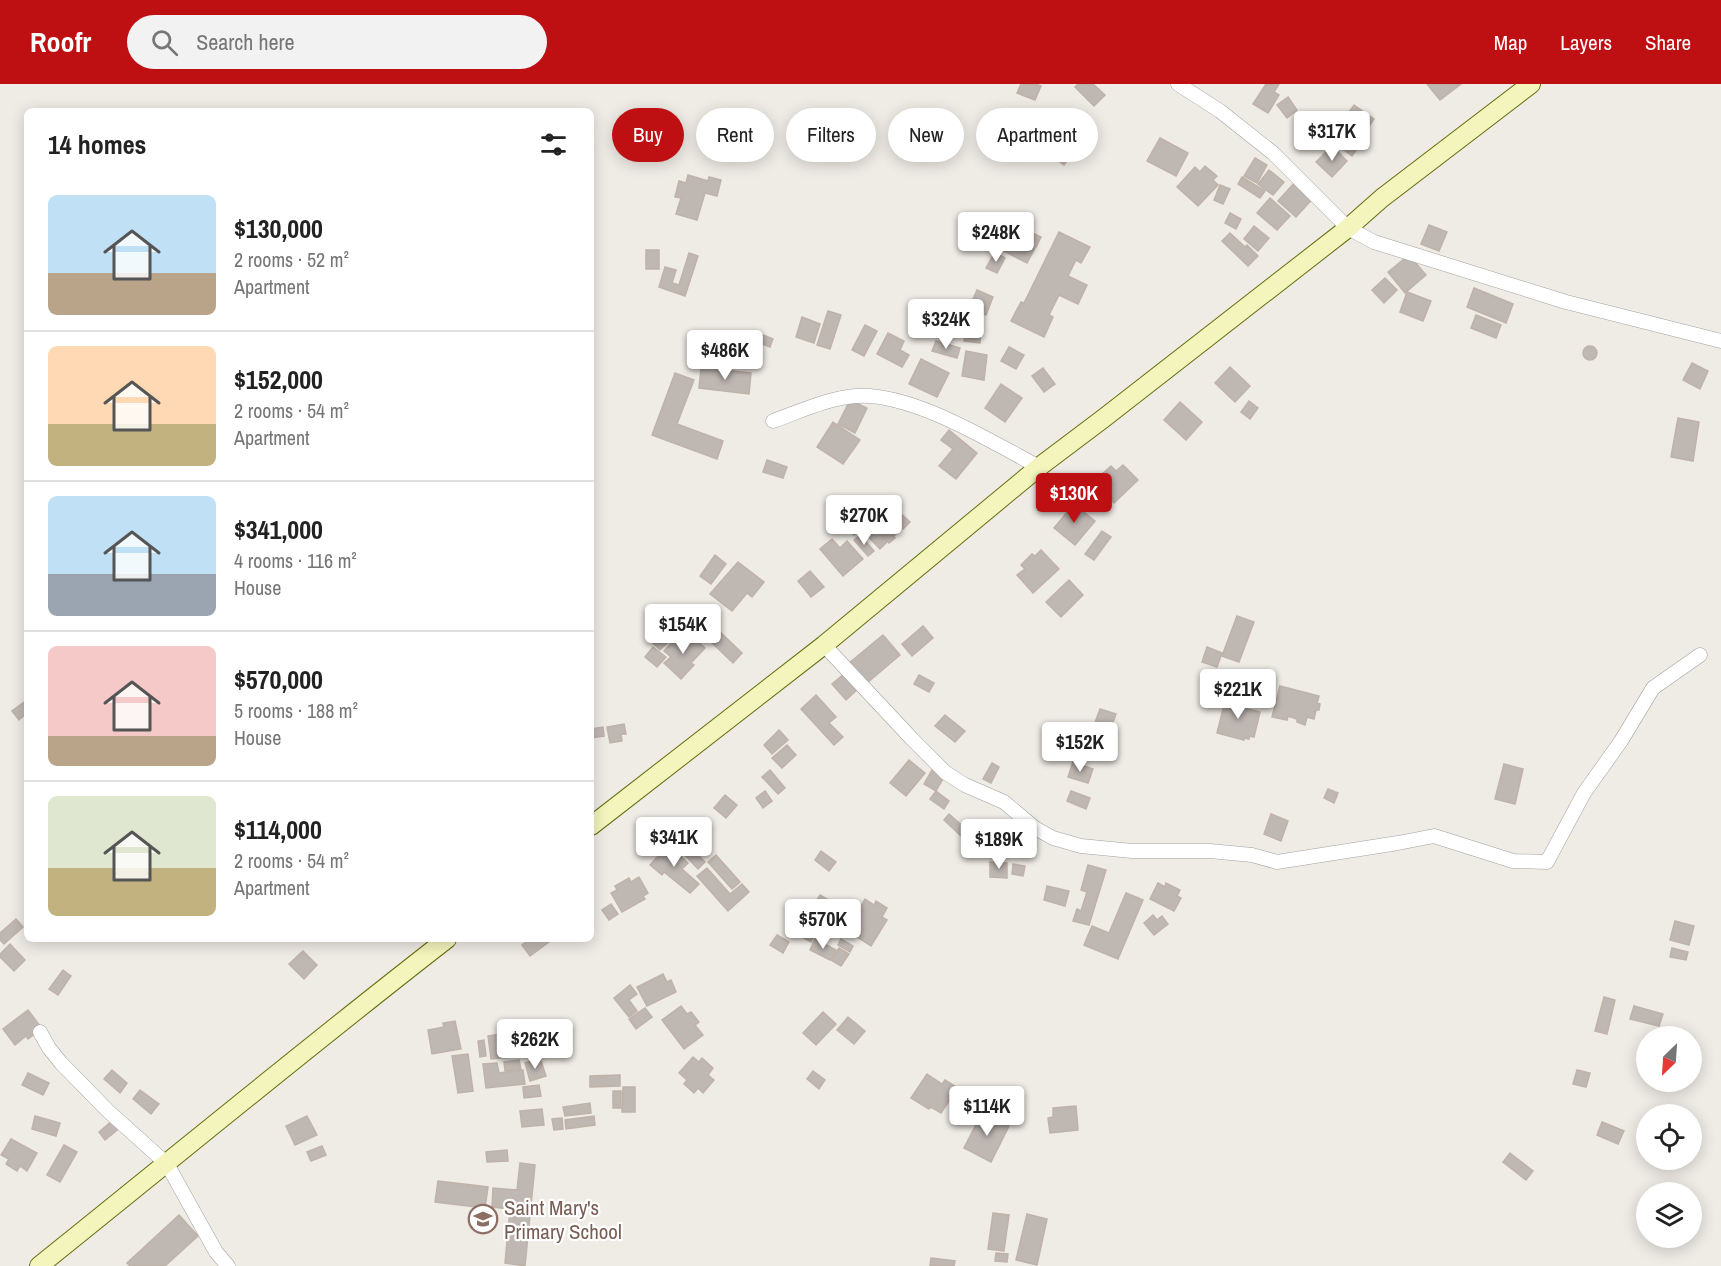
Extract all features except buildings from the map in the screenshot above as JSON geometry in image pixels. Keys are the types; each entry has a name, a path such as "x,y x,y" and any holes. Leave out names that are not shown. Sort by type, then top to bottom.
{"main road":[{"path":"594,824 824,645 1039,467 1531,84"},
{"path":"39,1266 443,942"}],"street":[{"path":"1178,84 1220,111 1273,153 1348,228 1374,242 1566,302 1721,341"},
{"path":"773,421 835,399 857,396 880,397 907,403 933,413 1039,467"},
{"path":"824,645 946,773 965,785 1005,802 1035,828 1053,838 1081,846 1132,851 1200,851 1252,855 1277,862 1434,836 1513,861 1547,862 1584,793 1621,741 1653,688 1700,655"},
{"path":"40,1032 61,1064 108,1111 167,1164 216,1252 228,1266"}],"place":[{"name":"Saint Mary's Primary School","path":"483,1219"}]}
